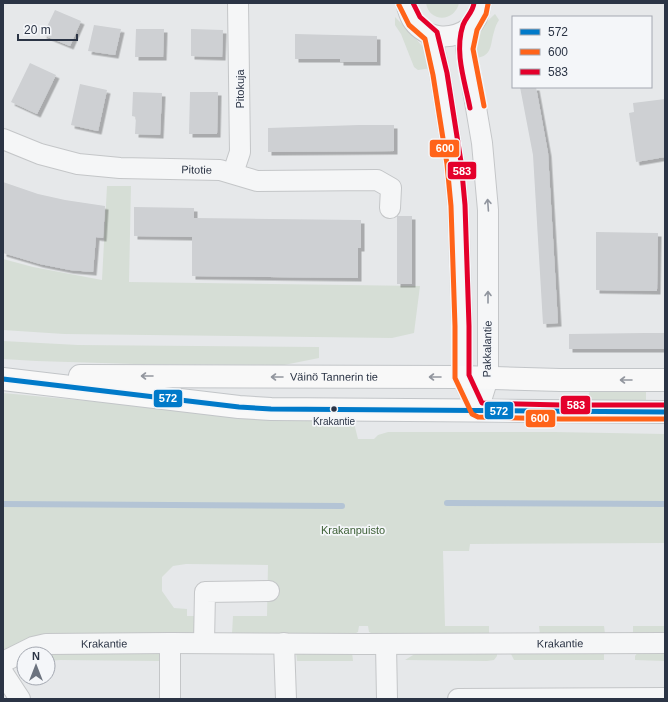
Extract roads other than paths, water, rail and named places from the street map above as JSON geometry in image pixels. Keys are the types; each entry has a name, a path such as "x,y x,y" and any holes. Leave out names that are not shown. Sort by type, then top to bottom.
{"main road":[{"name":"Väinö Tannerin tie","path":"3,378 462,377 560,380 665,380"},
{"name":"Väinö Tannerin tie","path":"3,378 263,409 665,412"}],"street":[{"name":"Pitokuja","path":"233,173 240,152 238,3"},
{"path":"406,3 412,20 419,28 431,35 443,37 458,34 481,11"},
{"name":"Pakkalantie","path":"478,410 488,378 488,210 482,143 466,49 481,11"},
{"name":"Pakkalantie","path":"431,35 440,74 456,178 461,294 462,377 478,410"},
{"name":"Pitotie","path":"3,139 40,154 78,164 120,168 220,170 258,181 376,180 391,188 390,208"},
{"path":"204,643 205,592 269,591"},
{"path":"170,643 170,699"},
{"name":"Krakantie","path":"3,662 33,647 46,644 665,643"},
{"path":"284,644 286,699"},
{"path":"386,644 387,699"},
{"path":"3,673 20,699"},
{"path":"458,699 665,698"}],"waterway":[{"path":"447,503 665,504"},
{"path":"3,504 342,506"}],"place":[{"name":"Krakantie","path":"334,409"}],"park label":[{"name":"Krakanpuisto","path":"353,530"}]}
